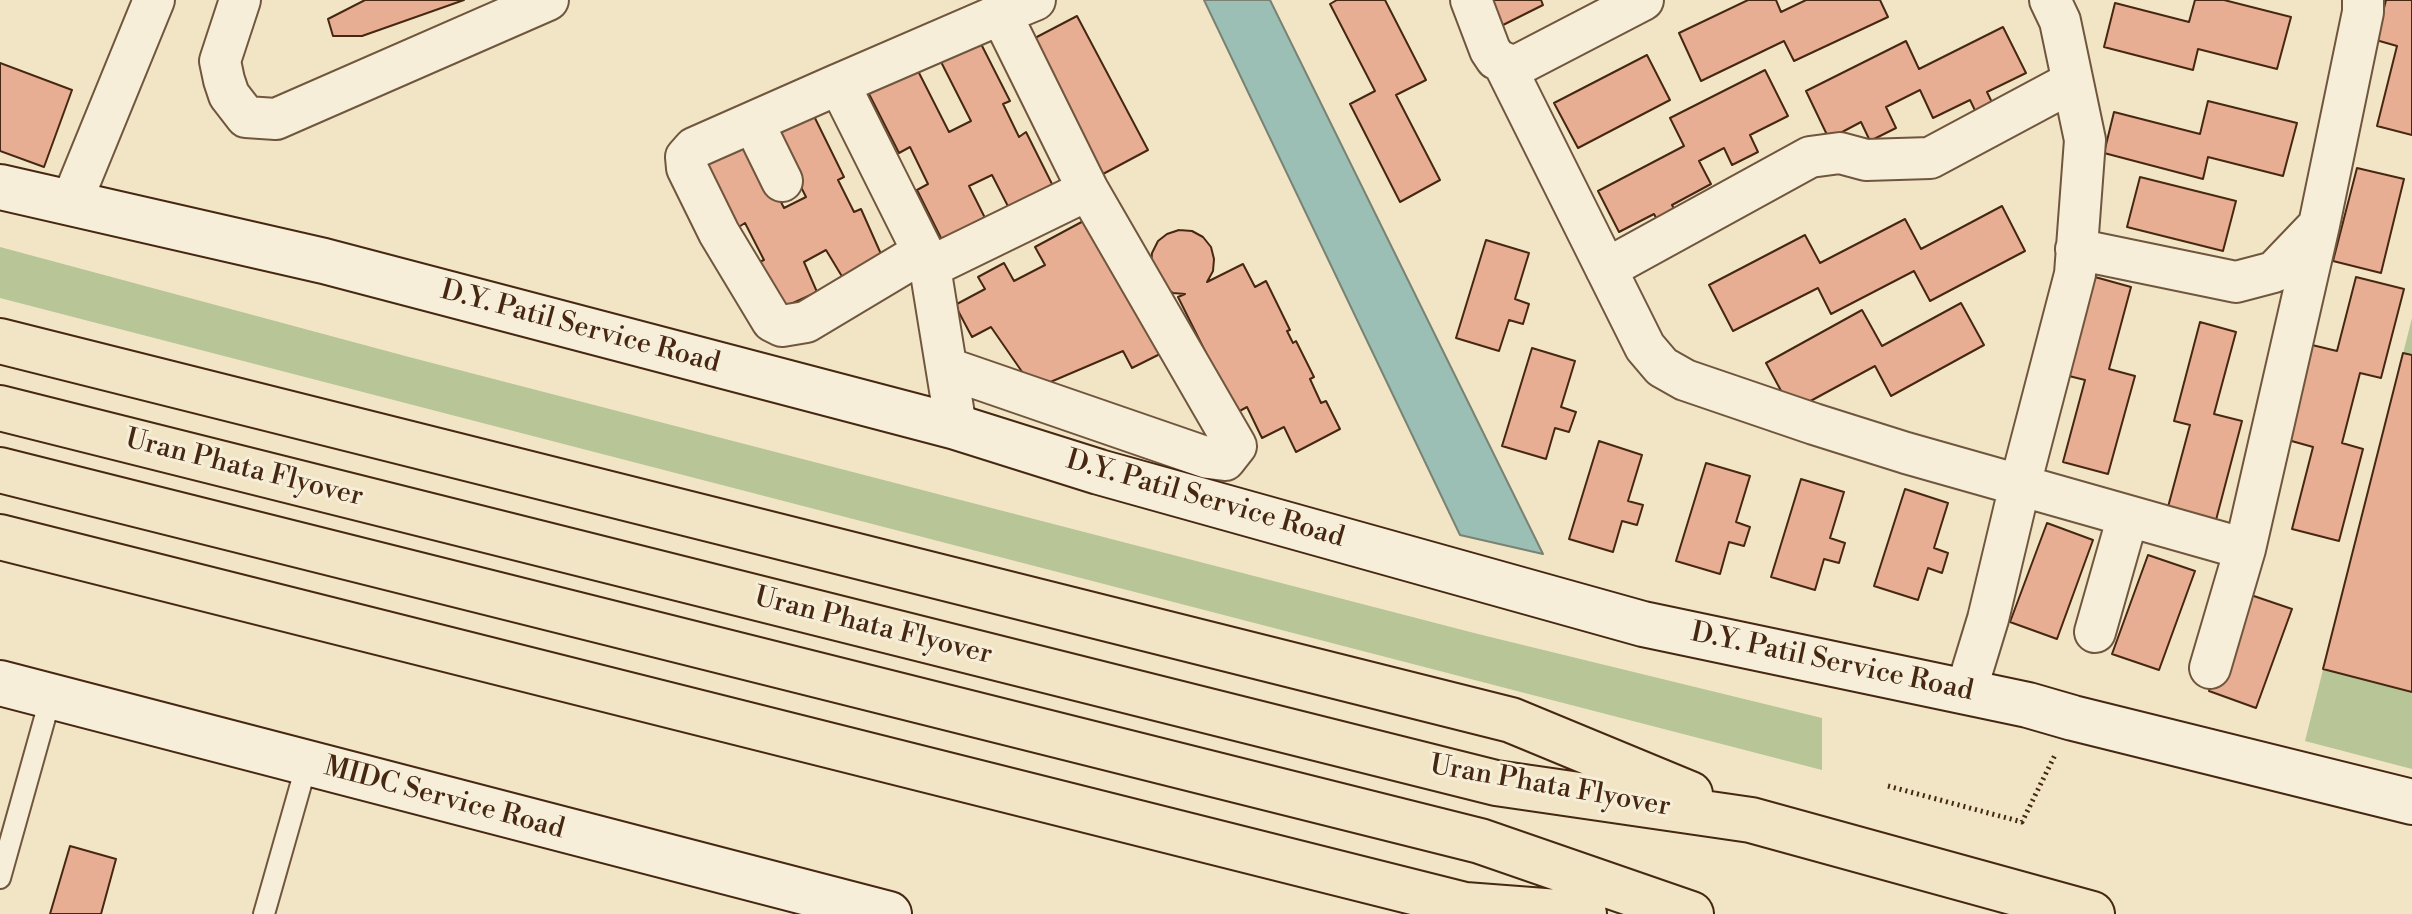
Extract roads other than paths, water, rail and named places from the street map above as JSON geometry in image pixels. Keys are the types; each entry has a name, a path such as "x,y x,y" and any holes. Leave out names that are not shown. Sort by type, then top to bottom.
{"highway":[{"path":"0,341 1511,720 1751,820 2092,914"},
{"name":"Uran Phata Flyover","path":"0,408 1496,783 1751,820"},
{"path":"0,470 1480,841 1691,914"},
{"path":"0,537 1465,905 1584,914"}],"street":[{"path":"71,203 154,0"},
{"path":"240,0 220,61 224,80 229,95 246,117 276,119 548,0"},
{"path":"1471,0 1490,50 1496,59 1514,67 1643,0"},
{"path":"1966,691 1988,619 2075,274 2085,140 2060,21 2050,0"},
{"path":"2210,668 2245,549 2319,225 2363,0"},
{"path":"947,368 1208,458 1225,460 1236,446 1088,190 1018,7 694,148 686,157 687,168 713,220 772,321 782,326 806,322 837,288 926,259 1088,190"},
{"path":"1504,64 1645,347 1662,367 1685,380 1827,428 2245,549"},
{"path":"1606,269 1810,157 1840,153 1866,160 1930,158 2072,82"},
{"path":"839,84 926,259 956,427"},
{"path":"753,122 782,181"},
{"name":"D.Y. Patil Service Road","path":"0,187 324,261 956,427 1099,472 1643,624 2028,705 2412,802"},
{"path":"2076,249 2236,282 2274,272 2319,225"},
{"path":"2095,632 2128,516"},
{"name":"MIDC Service Road","path":"0,683 889,914"}],"lane":[{"path":"0,878 51,696"},
{"path":"264,914 307,763"}],"water":[{"path":"1204,0 1270,0 1543,554 1460,535"}]}
